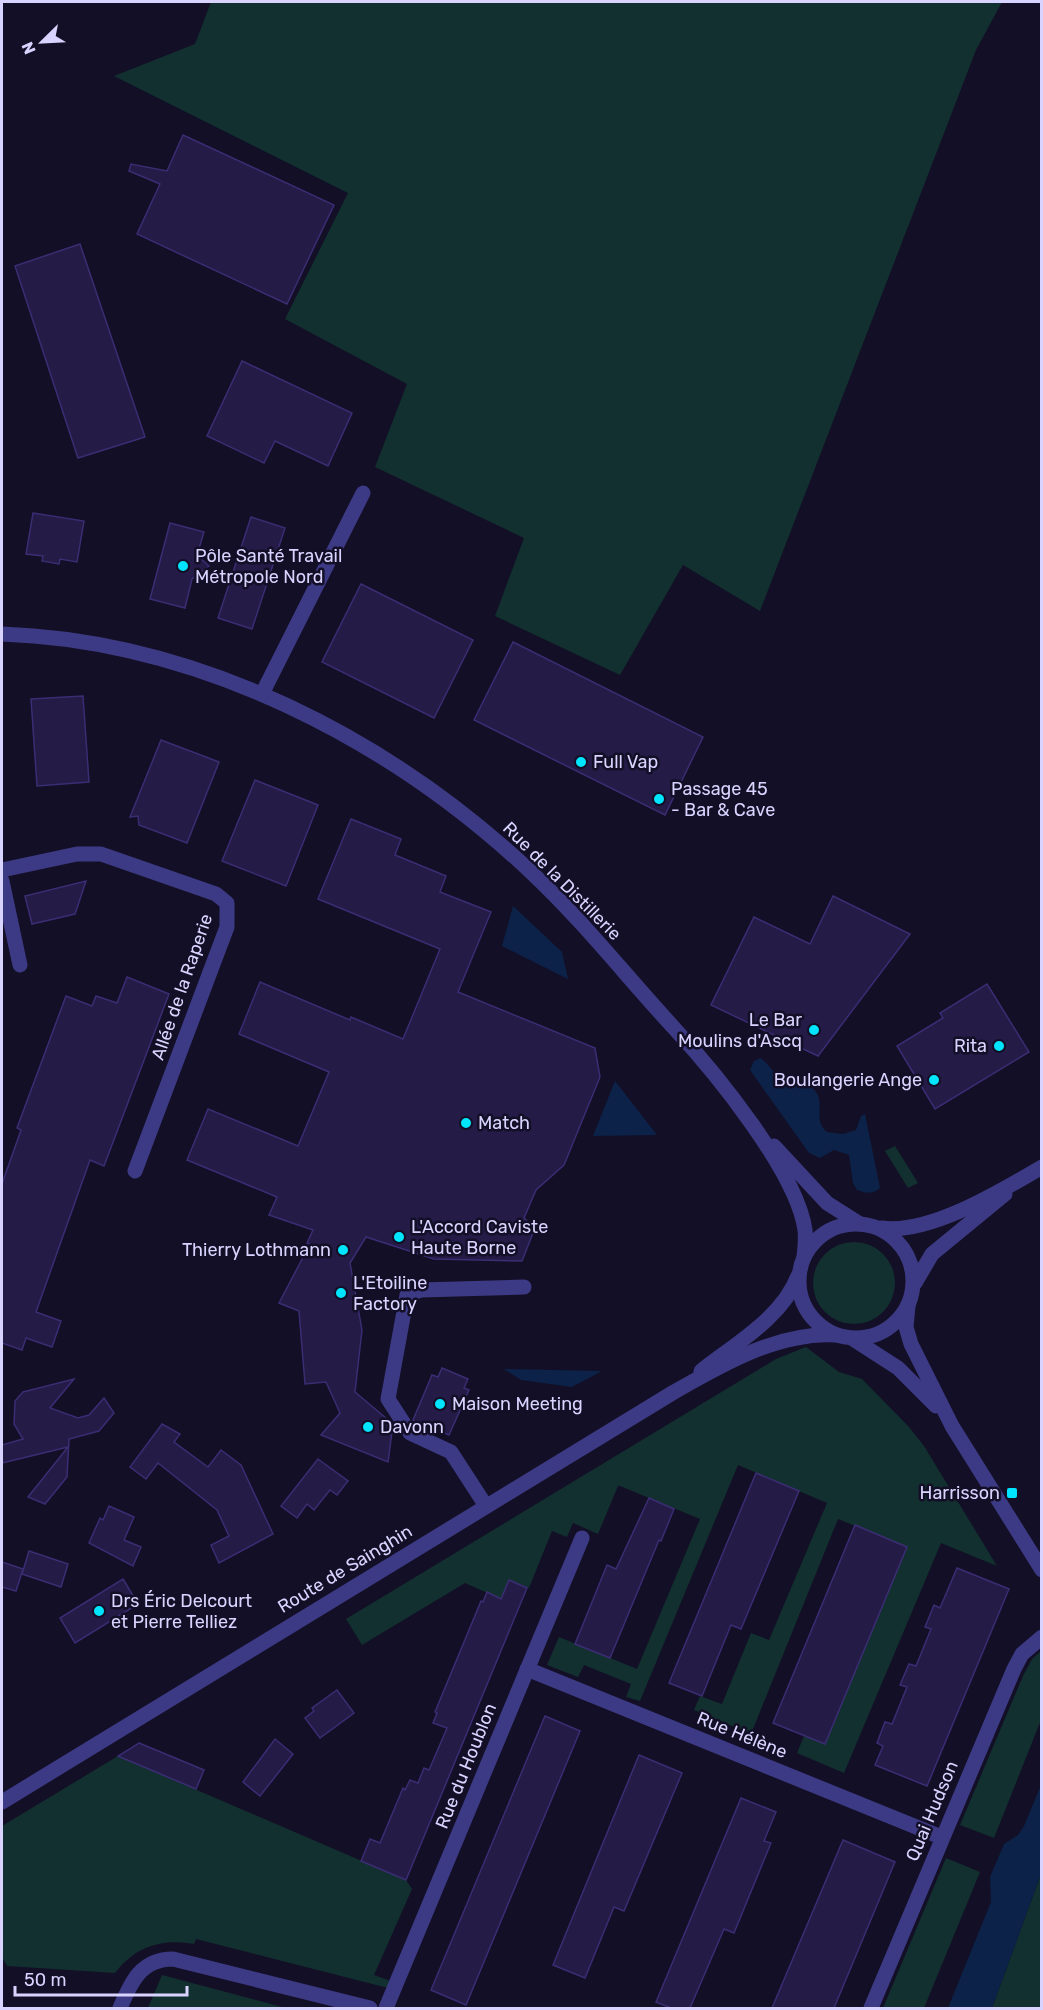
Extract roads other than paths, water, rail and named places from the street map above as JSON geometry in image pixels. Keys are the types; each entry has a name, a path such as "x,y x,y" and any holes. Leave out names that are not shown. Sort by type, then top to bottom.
{"street":[{"path":"262,694 363,494"},
{"name":"Rue de la Distillerie","path":"2,634 66,640 127,652 262,694 312,717 381,755 481,827 534,875 570,912 701,1058 746,1117 778,1166 800,1210 805,1229 804,1257"},
{"name":"Allée de la Raperie","path":"2,870 77,854 101,854 216,894 227,903 228,927 135,1171"},
{"path":"2,881 20,965"},
{"name":"Rue de la Distillerie","path":"746,1117 827,1203 860,1224"},
{"path":"952,1426 922,1391 898,1368 853,1339 836,1335 821,1327 809,1314 799,1291 799,1274 804,1257 813,1243 827,1232 842,1225 860,1224 876,1228 904,1230 980,1200 1040,1168"},
{"path":"1040,1168 932,1254 917,1276 908,1306 906,1327 911,1344 952,1426 1041,1570"},
{"path":"876,1228 898,1242 908,1256 913,1272 913,1289"},
{"name":"Route de Sainghin","path":"679,1389 776,1313 793,1290 799,1274"},
{"path":"486,1506 450,1452 410,1433 388,1399 407,1295 421,1290 524,1287"},
{"path":"853,1339 869,1337 885,1331 898,1320 908,1306"},
{"name":"Route de Sainghin","path":"2,1802 679,1389 787,1339 805,1334 836,1335"},
{"name":"Rue du Houblon","path":"386,2008 582,1538"},
{"name":"Quai Hudson","path":"871,2008 941,1837 1014,1669 1022,1654 1041,1637"},
{"name":"Rue Hélène","path":"527,1669 941,1837"},
{"path":"120,2008 130,1985 143,1967 163,1959 186,1960 370,2008"}],"water":[{"path":"513,906 562,952 568,979 502,946"},
{"path":"760,1058 781,1078 813,1088 820,1102 821,1123 827,1132 843,1134 856,1130 861,1116 865,1114 880,1188 869,1193 857,1190 853,1183 849,1155 834,1150 820,1158 809,1153 750,1070 754,1061"},
{"path":"615,1081 657,1135 593,1136"},
{"path":"504,1369 602,1371 572,1387 521,1380"},
{"path":"1041,1785 1041,1874 992,2008 948,2008 991,1902 990,1877 1004,1844 1018,1835 1024,1826"}],"place":[{"name":"Pôle Santé Travail Métropole Nord","path":"183,566"},
{"name":"Full Vap","path":"581,762"},
{"name":"Passage 45 - Bar & Cave","path":"659,799"},
{"name":"Le Bar Moulins d'Ascq","path":"814,1030"},
{"name":"Rita","path":"999,1046"},
{"name":"Boulangerie Ange","path":"934,1080"},
{"name":"Match","path":"466,1123"},
{"name":"L'Accord Caviste Haute Borne","path":"399,1237"},
{"name":"Thierry Lothmann","path":"343,1250"},
{"name":"L'Etoiline Factory","path":"341,1293"},
{"name":"Maison Meeting","path":"440,1404"},
{"name":"Davonn","path":"368,1427"},
{"name":"Harrisson","path":"1012,1493"},
{"name":"Drs Éric Delcourt et Pierre Telliez","path":"99,1611"}]}
